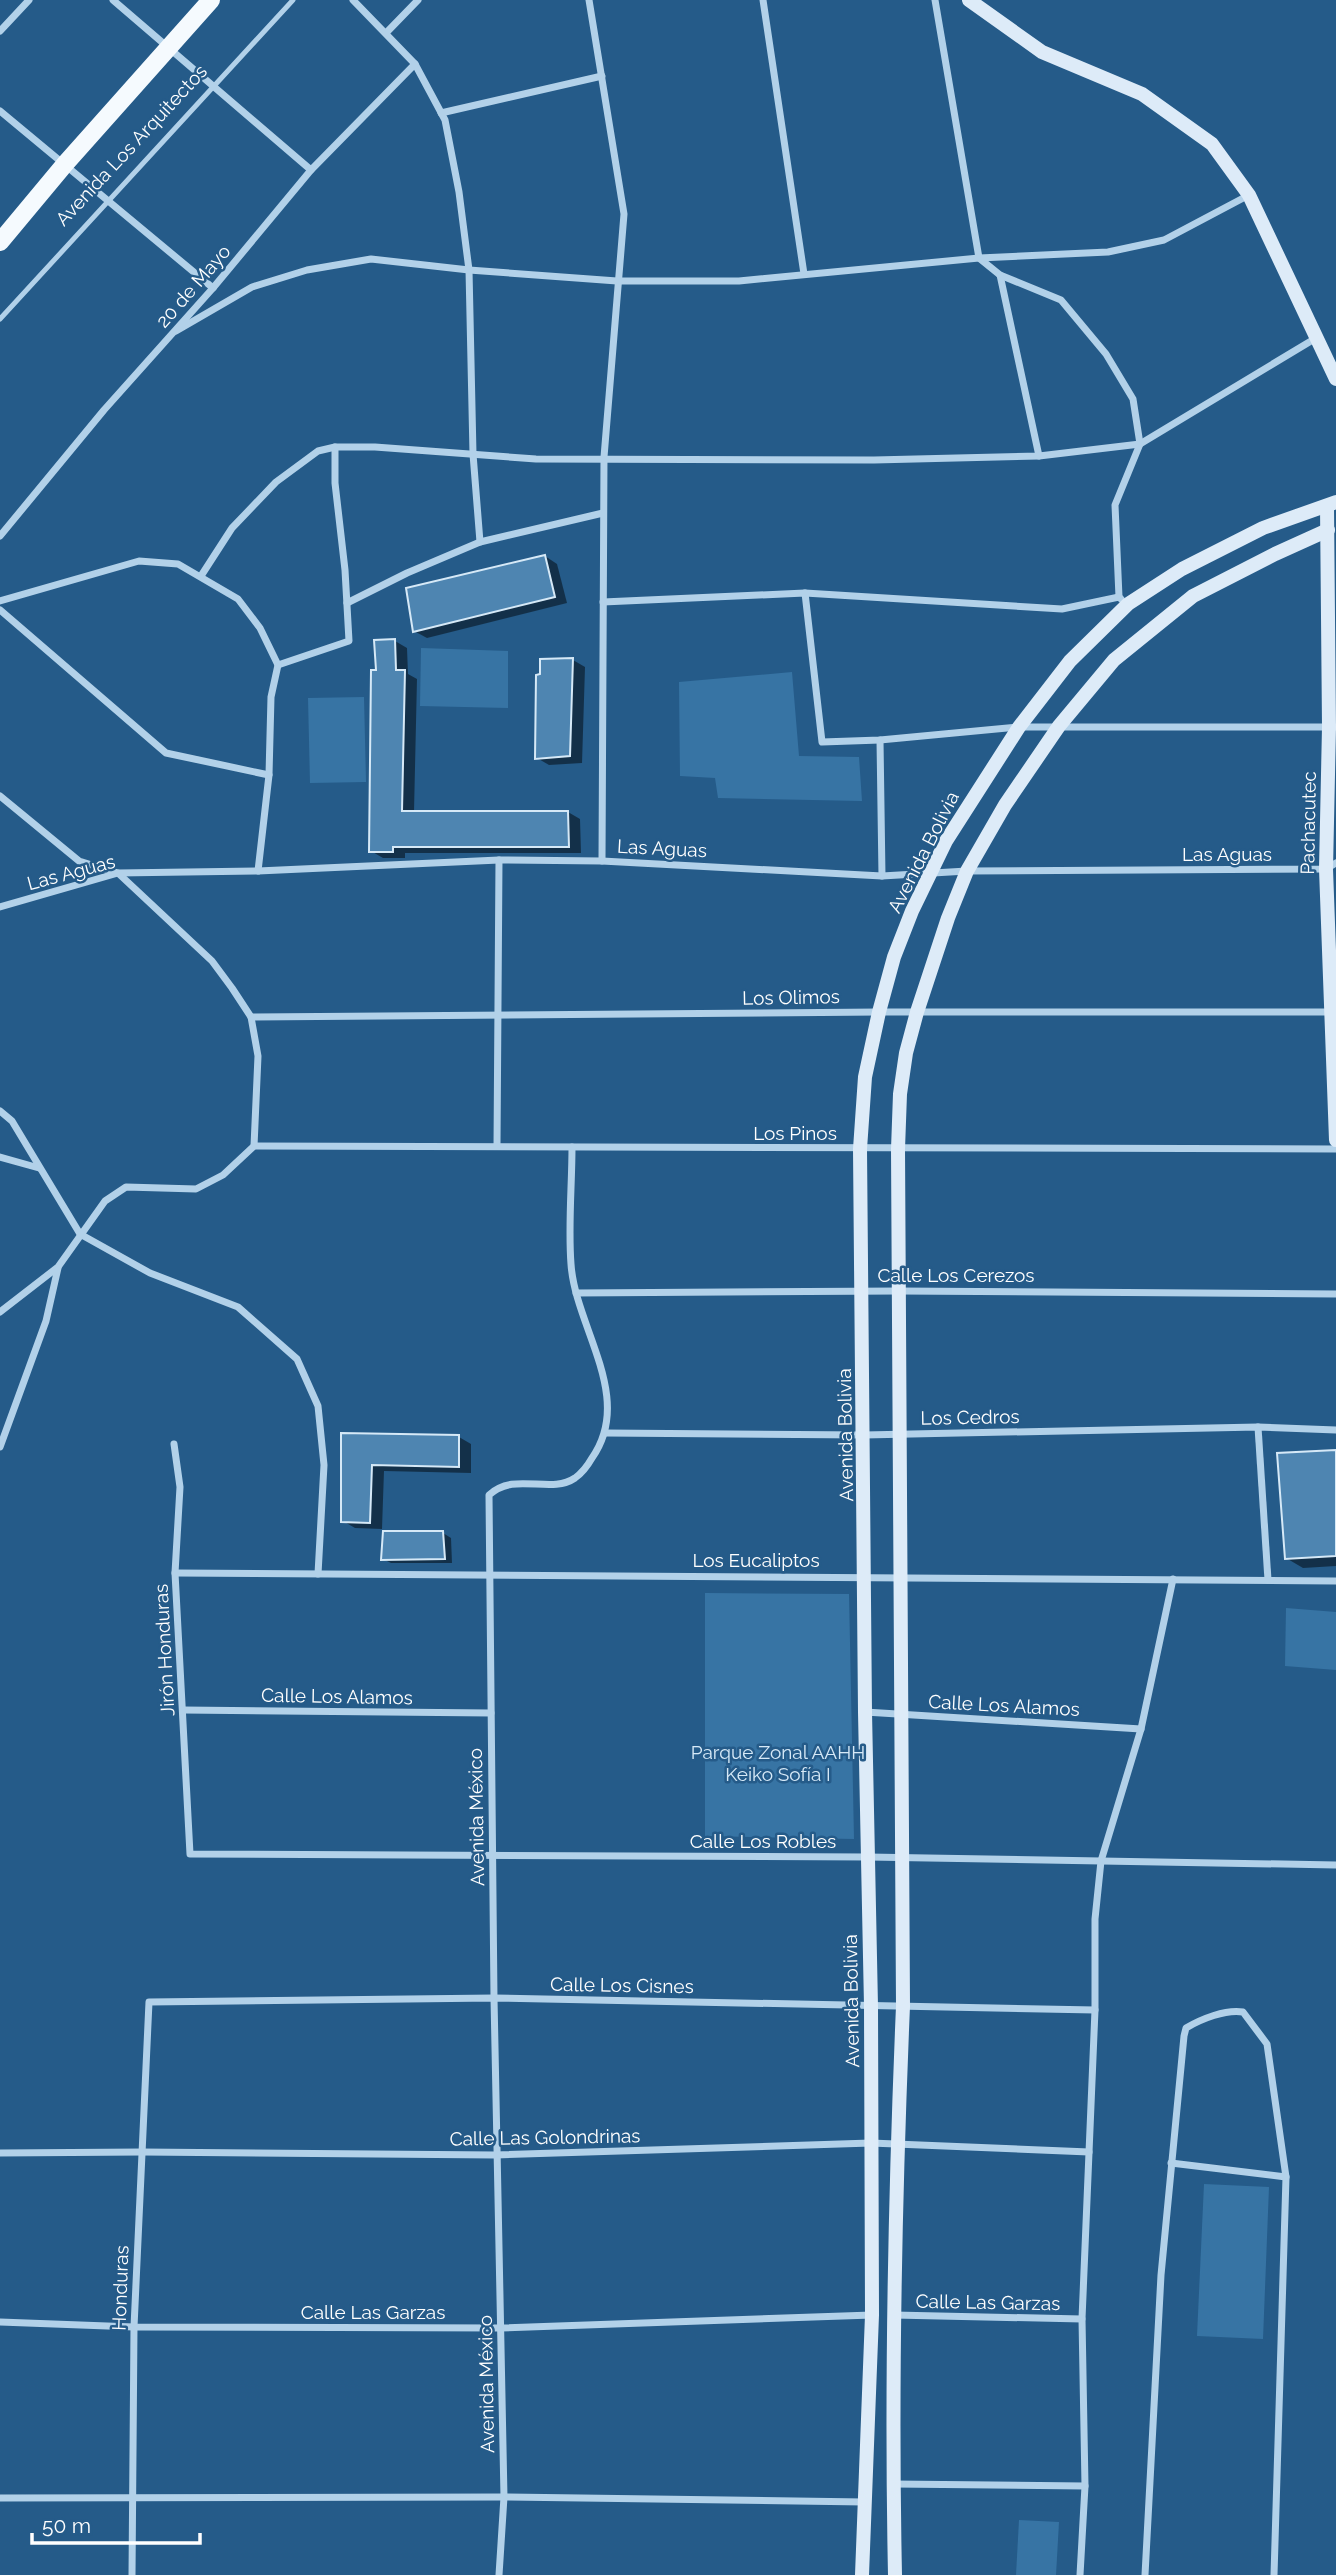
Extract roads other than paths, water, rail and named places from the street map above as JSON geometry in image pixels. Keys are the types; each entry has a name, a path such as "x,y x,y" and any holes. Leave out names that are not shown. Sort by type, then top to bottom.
{"main road":[{"name":"Avenida Los Arquitectos","path":"0,242 65,164 211,0"},
{"path":"969,0 1042,52 1142,94 1212,144 1249,195 1336,379"},
{"name":"Avenida Bolivia","path":"862,2575 872,2315 872,2006 865,1712 860,1149 865,1077 878,1012 894,957 931,872 971,799 1018,727 1070,661 1124,601 1263,528 1332,504"},
{"name":"Pachacutec","path":"1332,504 1328,530 1333,727 1332,1012 1336,1140"},
{"path":"895,2575 893,2315 903,2006 898,1149 900,1094 906,1053 948,918 967,871 1005,805 1059,726 1114,660 1193,596 1328,530"}],"street":[{"path":"0,32 29,0"},
{"path":"113,0 310,170"},
{"path":"353,0 415,64 445,120 459,192 468,270 473,454 480,542"},
{"path":"386,33 418,0"},
{"path":"589,0 624,214 604,457 602,861"},
{"path":"763,0 804,274"},
{"path":"603,602 805,593 1062,608 1124,601 1115,505 1140,444 1133,399 1106,354 1061,300 1000,275 979,258 935,0"},
{"name":"20 de Mayo","path":"0,536 104,410 213,288 310,170 415,64"},
{"path":"441,113 602,76"},
{"path":"0,111 213,288"},
{"path":"176,331 252,287 307,270 371,259 468,270 617,281 739,281 979,258 1108,252 1164,240 1249,195"},
{"path":"1000,275 1039,456"},
{"path":"201,576 232,528 276,482 318,451 335,447 375,447 536,459 604,457 874,460 1039,456 1140,444 1316,338"},
{"path":"278,665 349,641 335,483 335,447"},
{"path":"347,603 407,573 480,542 603,513"},
{"path":"0,601 139,561 178,564 238,599 260,628 278,665 271,697 269,775 258,871"},
{"path":"805,593 822,742 880,740 1018,727 1333,727"},
{"path":"0,610 166,753 269,775"},
{"path":"880,740 882,876"},
{"path":"0,796 79,861 118,873 212,961 251,1017 258,1056 254,1146 223,1175 196,1189 126,1187 105,1201 58,1267 0,1312"},
{"path":"497,1146 499,860"},
{"name":"Las Aguas","path":"0,907 118,873 258,871 499,860 602,861 882,876 967,871 1331,866"},
{"name":"Los Olimos","path":"251,1017 1332,1012"},
{"path":"0,1111 12,1121 80,1234 150,1273 237,1307 297,1359 318,1406 324,1465 318,1574"},
{"name":"Los Pinos","path":"254,1146 1336,1149"},
{"name":"Avenida México","path":"499,2575 504,2497 496,2155 489,1495 498,1487 513,1483 557,1483 573,1479 599,1449 605,1433 608,1398 576,1293 571,1264 572,1147"},
{"path":"0,1157 39,1168"},
{"path":"0,1447 46,1321 58,1267"},
{"name":"Calle Los Cerezos","path":"576,1293 899,1290 1336,1294"},
{"path":"1258,1427 1268,1580"},
{"name":"Los Cedros","path":"605,1433 864,1435 1258,1427 1336,1430"},
{"name":"Jirón Honduras","path":"174,1444 180,1488 175,1573 190,1854"},
{"name":"Los Eucaliptos","path":"175,1573 1336,1581"},
{"path":"1080,2575 1085,2486 1082,2319 1095,2010 1095,1919 1101,1861 1141,1729 1173,1579"},
{"name":"Calle Los Alamos","path":"183,1710 491,1713"},
{"name":"Calle Los Alamos","path":"865,1712 1141,1729"},
{"name":"Calle Los Robles","path":"190,1854 869,1857 1336,1866"},
{"name":"Calle Los Cisnes","path":"149,2003 494,1998 1095,2010"},
{"name":"Honduras","path":"132,2575 134,2327 149,2003"},
{"path":"1144,2575 1157,2329 1186,2028 1234,2011 1243,2012 1267,2044 1286,2177 1273,2575"},
{"name":"Calle Las Golondrinas","path":"0,2153 496,2155 871,2143 1089,2152"},
{"path":"1171,2163 1286,2177"},
{"name":"Calle Las Garzas","path":"0,2322 134,2327 501,2328 872,2315"},
{"name":"Calle Las Garzas","path":"893,2315 1082,2319"},
{"path":"893,2484 1085,2486"},
{"path":"0,2498 504,2497 864,2502"}],"lane":[{"name":"Avenida Los Arquitectos","path":"0,319 293,0"}],"park label":[{"name":"Parque Zonal AAHH Keiko Sofía I","path":"778,1763"}]}
